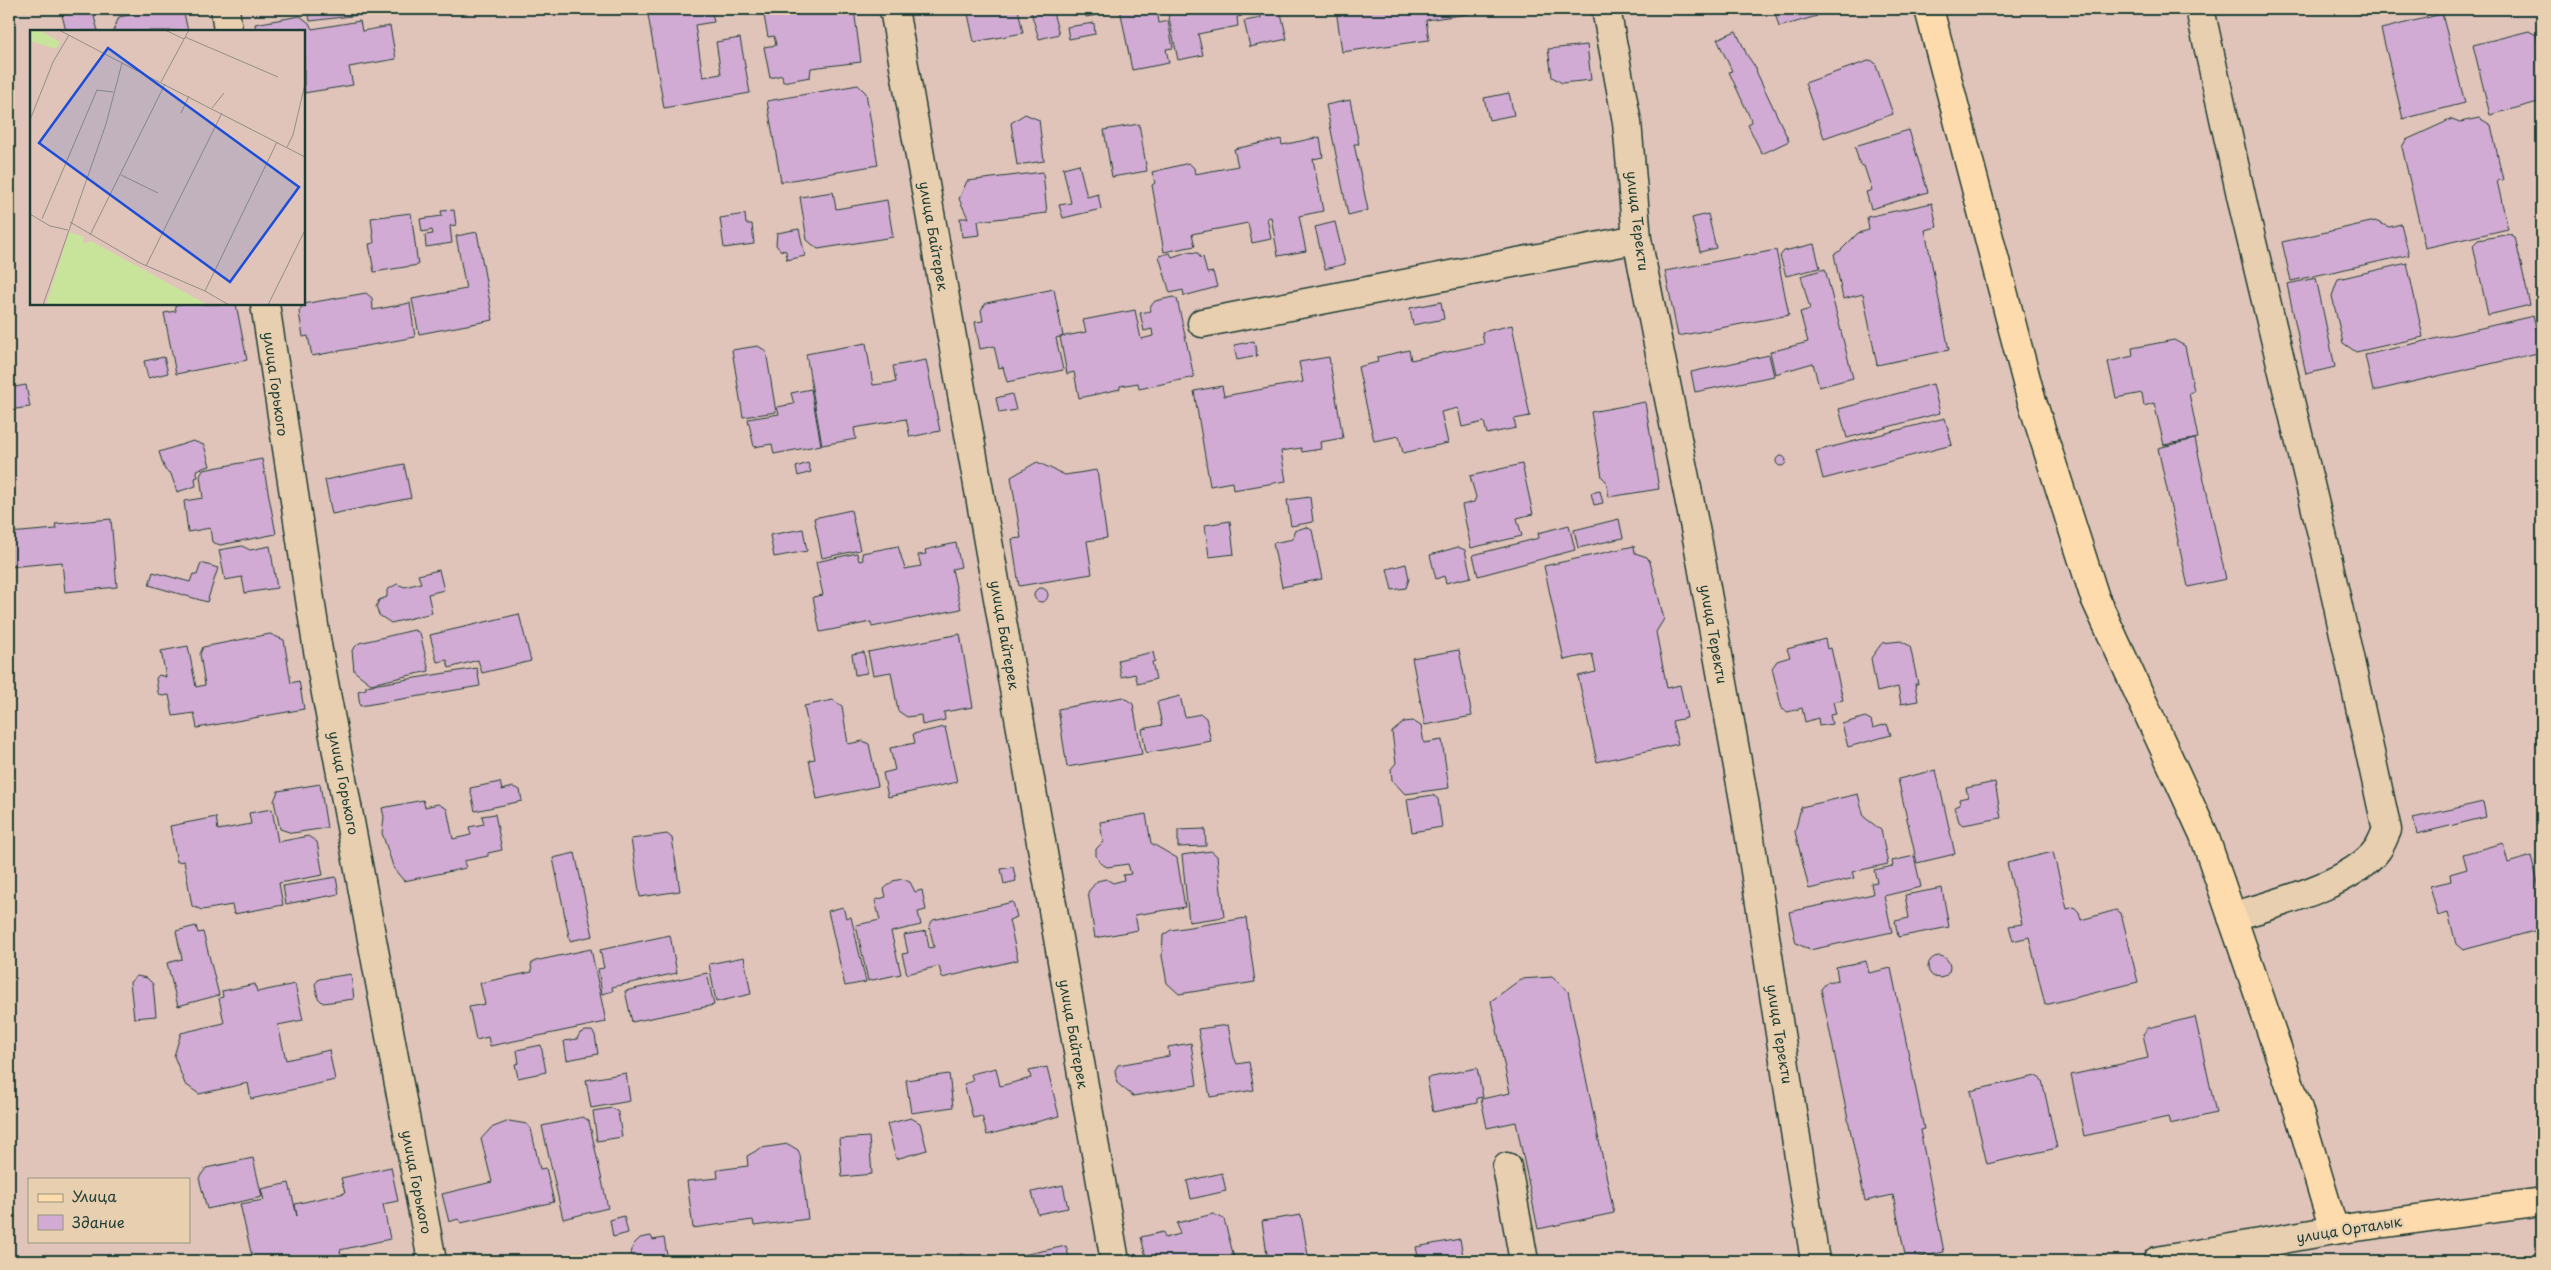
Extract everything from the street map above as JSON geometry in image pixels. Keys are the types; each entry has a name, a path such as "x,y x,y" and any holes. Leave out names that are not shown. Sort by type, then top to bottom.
{"main road":[{"path":"1929,9 2032,398 2095,598 2204,835 2298,1109 2334,1230"},
{"name":"улица Орталык","path":"2334,1230 2542,1202"}],"street":[{"path":"225,9 228,30"},
{"name":"улица Байтерек","path":"894,9 1115,1261"},
{"name":"улица Теректи","path":"1606,9 1627,122 1637,239 1698,543 1745,806 1815,1261"},
{"path":"2200,9 2244,209 2325,547 2387,830 2377,850 2358,867 2315,890 2232,917"},
{"path":"1202,323 1637,239"},
{"name":"улица Горького","path":"265,305 317,645 432,1261"},
{"path":"1507,1167 1524,1261"},
{"name":"улица Орталык","path":"2156,1261 2334,1230"}],"building":[{"path":"92,9 98,30 66,30 62,15"},
{"path":"159,9 183,9 188,30 113,30 119,17"},
{"path":"308,9 384,9 384,12 310,21"},
{"path":"647,9 711,9 714,22 695,25 703,77 721,74 716,42 740,38 750,93 664,108"},
{"path":"854,9 861,62 811,68 810,77 783,82 782,75 770,78 764,47 776,45 774,36 768,37 764,16 770,10"},
{"path":"967,9 1018,9 1023,33 974,42"},
{"path":"1030,9 1052,9 1059,34 1039,39"},
{"path":"1085,9 1113,9 1113,12 1086,17"},
{"path":"1120,9 1157,9 1159,23 1168,21 1173,48 1166,49 1169,63 1132,70"},
{"path":"1167,9 1240,9 1242,16 1237,17 1238,26 1198,34 1203,55 1178,60"},
{"path":"1259,9 1280,9 1287,39 1250,47 1244,21 1261,18"},
{"path":"1336,9 1468,9 1468,14 1426,20 1429,40 1342,52"},
{"path":"1774,9 1815,9 1817,16 1779,27"},
{"path":"2349,9 2368,9 2356,14"},
{"path":"2442,14 2465,103 2403,119 2381,29"},
{"path":"300,16 309,23 312,29 360,21 362,31 390,26 396,59 349,67 353,85 305,93 305,30 256,30 255,24"},
{"path":"1094,23 1095,34 1069,39 1067,27"},
{"path":"1736,31 1747,55 1756,68 1789,141 1762,154 1748,125 1752,122 1729,72 1732,71 1717,39"},
{"path":"2529,31 2536,35 2542,58 2542,101 2490,115 2473,45"},
{"path":"1587,45 1591,80 1562,83 1552,77 1548,49"},
{"path":"1871,60 1875,63 1893,114 1824,138 1805,83"},
{"path":"858,85 866,93 878,165 781,182 767,101"},
{"path":"1509,93 1514,115 1489,120 1484,98"},
{"path":"1350,100 1359,144 1354,144 1368,210 1348,215 1326,105"},
{"path":"1025,114 1039,120 1044,161 1017,165 1011,123"},
{"path":"2479,118 2491,125 2503,180 2497,181 2508,229 2425,248 2402,147 2406,140 2452,119 2460,122"},
{"path":"1139,124 1147,171 1112,177 1104,130"},
{"path":"1909,130 1928,192 1871,209 1866,192 1872,190 1864,166 1860,165 1855,148 1858,145"},
{"path":"1320,137 1323,157 1313,159 1323,211 1299,216 1306,251 1278,256 1271,217 1267,218 1271,239 1252,243 1248,223 1192,234 1195,246 1164,252 1152,185 1155,183 1152,172 1189,163 1194,168 1195,174 1238,166 1234,149 1281,139 1282,145"},
{"path":"1079,164 1087,197 1098,194 1101,209 1063,218 1059,205 1071,203 1063,168"},
{"path":"1043,172 1047,213 978,221 980,235 962,237 960,218 968,218 959,199 967,181"},
{"path":"833,192 836,209 887,200 893,237 818,249 807,240 800,197"},
{"path":"1932,203 1937,227 1925,230 1949,350 1877,365 1863,294 1843,299 1834,254 1840,251 1858,233 1869,230 1867,217"},
{"path":"454,210 456,225 450,226 452,243 426,247 425,235 433,234 432,230 422,232 420,219 442,216 441,211"},
{"path":"411,213 418,265 374,272 369,244 374,243 371,218"},
{"path":"745,214 746,224 752,224 754,244 724,248 720,218"},
{"path":"1708,214 1716,248 1700,252 1692,218"},
{"path":"2375,221 2389,227 2401,224 2409,255 2291,281 2282,242"},
{"path":"1335,222 1345,264 1325,269 1315,227"},
{"path":"799,229 805,256 787,260 786,251 780,250 776,245 777,233"},
{"path":"477,232 493,320 419,334 412,299 466,289 456,236"},
{"path":"2510,234 2515,237 2530,305 2488,315 2473,245 2478,240"},
{"path":"1814,244 1820,268 1786,276 1780,256 1784,251"},
{"path":"1776,250 1789,315 1678,336 1665,271"},
{"path":"1187,252 1198,253 1200,258 1203,257 1207,273 1213,272 1217,287 1184,296 1183,290 1170,293 1159,256 1170,253 1172,257"},
{"path":"2407,263 2423,337 2356,352 2343,343 2332,296 2338,279"},
{"path":"1825,269 1853,378 1819,387 1813,363 1775,374 1770,352 1808,342 1800,312 1810,309 1801,276"},
{"path":"2316,278 2335,367 2306,374 2287,284"},
{"path":"1054,289 1063,336 1056,338 1063,370 1007,382 1003,367 999,368 994,346 980,349 975,322 983,321 981,310 986,303"},
{"path":"366,293 372,298 373,310 410,303 415,337 312,356 308,336 303,337 299,312 305,304"},
{"path":"1173,297 1177,299 1194,377 1139,389 1138,383 1120,386 1120,389 1079,398 1074,372 1067,374 1060,337 1086,332 1083,320 1135,310 1141,339 1153,336 1152,329 1144,331 1140,313 1151,311 1150,307 1155,301"},
{"path":"1441,302 1444,319 1413,325 1410,308"},
{"path":"175,305 236,305 247,360 176,374 164,313 176,311"},
{"path":"2533,316 2542,352 2373,391 2365,355"},
{"path":"1512,325 1530,416 1514,419 1516,428 1487,434 1484,422 1462,427 1458,408 1441,412 1448,443 1403,453 1399,436 1374,441 1358,367 1378,362 1377,357 1409,350 1411,360 1484,344 1482,332"},
{"path":"2174,340 2185,346 2194,391 2189,393 2198,438 2164,445 2154,403 2144,406 2142,393 2116,398 2108,362 2133,356 2132,348"},
{"path":"1254,341 1257,356 1237,360 1234,345"},
{"path":"866,343 873,385 896,382 893,366 926,360 940,431 910,437 906,419 854,428 856,439 822,445 806,354"},
{"path":"758,346 766,351 776,412 743,417 732,350"},
{"path":"1769,355 1774,376 1695,392 1691,372"},
{"path":"164,357 168,373 148,378 144,361"},
{"path":"1329,357 1343,438 1320,442 1321,449 1302,452 1301,448 1281,451 1286,481 1233,490 1232,482 1210,486 1194,391 1222,386 1224,396 1303,382 1299,362"},
{"path":"1933,384 1940,413 1847,438 1839,409"},
{"path":"26,385 30,407 9,410 9,388"},
{"path":"811,389 821,445 774,454 772,444 754,447 748,419 779,414 777,407 794,404 791,393"},
{"path":"1012,394 1016,410 999,413 996,398"},
{"path":"1645,402 1659,489 1609,497 1606,481 1602,477 1591,412"},
{"path":"1945,418 1952,445 1823,479 1816,451"},
{"path":"2195,439 2226,579 2188,587 2158,448"},
{"path":"193,441 204,445 210,466 196,470 198,477 195,478 196,486 177,492 171,474 165,470 159,452"},
{"path":"1779,456 1783,456 1786,461 1785,465 1779,466 1776,463 1776,459"},
{"path":"262,459 276,534 220,545 212,542 210,528 188,532 184,501 203,498 200,476 203,470"},
{"path":"1037,462 1065,475 1097,470 1107,538 1087,541 1092,574 1019,586 1012,539 1021,538 1011,477"},
{"path":"808,463 811,472 798,476 796,467"},
{"path":"404,464 411,498 332,514 325,480"},
{"path":"1522,464 1533,514 1517,518 1522,536 1471,548 1462,505 1474,502 1476,497 1470,476"},
{"path":"1600,491 1603,503 1594,505 1591,493"},
{"path":"1310,497 1313,522 1291,526 1287,500"},
{"path":"851,510 860,550 822,558 814,518"},
{"path":"111,519 117,587 65,592 62,562 9,567 9,533 56,529 55,524"},
{"path":"1619,519 1623,538 1578,548 1574,530"},
{"path":"1230,521 1234,554 1209,557 1205,525"},
{"path":"1569,525 1575,550 1478,576 1473,555 1539,538 1538,533"},
{"path":"1306,527 1312,530 1322,579 1282,587 1273,543 1293,539 1294,531"},
{"path":"803,529 807,551 774,557 770,535"},
{"path":"956,543 961,567 952,569 961,609 872,627 871,622 820,632 813,597 823,595 816,562 857,553 859,561 863,560 862,553 898,546 905,569 921,566 918,555 926,554 925,550"},
{"path":"242,546 250,550 270,546 277,588 245,593 242,577 225,580 219,550"},
{"path":"1634,546 1635,553 1647,557 1650,562 1664,619 1656,632 1667,688 1680,685 1687,718 1672,721 1678,744 1597,762 1578,676 1596,672 1592,654 1564,660 1544,566"},
{"path":"1458,547 1465,550 1471,577 1446,583 1444,576 1436,579 1430,555"},
{"path":"201,563 218,568 207,602 149,585 153,572 190,582 193,574 197,575"},
{"path":"1406,564 1409,579 1406,588 1392,590 1387,569"},
{"path":"439,570 444,590 428,594 432,613 391,623 379,615 376,607 379,600 387,597 387,590 397,584 405,587 421,583 418,575"},
{"path":"1041,588 1046,590 1048,595 1046,600 1041,602 1036,600 1034,595 1036,590"},
{"path":"519,614 531,661 482,673 478,660 449,668 447,660 437,662 430,635"},
{"path":"414,630 420,633 429,671 371,684 354,671 352,650 359,643"},
{"path":"270,634 284,640 291,683 299,681 304,709 197,728 194,713 173,716 169,695 162,696 158,693 156,678 159,675 166,677 161,651 188,646 196,687 205,685 200,654 203,647"},
{"path":"960,634 973,707 944,712 945,720 922,725 921,715 907,717 898,711 891,672 873,675 868,652"},
{"path":"1825,639 1827,649 1831,648 1843,700 1833,702 1836,714 1830,715 1832,724 1819,726 1818,718 1805,722 1802,708 1788,712 1782,709 1772,668 1777,661 1790,657 1787,649"},
{"path":"1901,641 1910,646 1918,684 1915,684 1918,701 1901,704 1898,687 1877,692 1871,658 1882,643"},
{"path":"1459,650 1472,716 1425,725 1412,658"},
{"path":"864,652 867,673 855,675 852,654"},
{"path":"1153,652 1155,661 1152,662 1156,679 1138,684 1135,674 1121,677 1118,660"},
{"path":"477,668 480,686 360,706 358,691 366,689 366,686"},
{"path":"1180,696 1185,717 1201,714 1206,718 1211,741 1146,753 1142,729 1162,725 1157,702"},
{"path":"1123,697 1133,704 1142,754 1067,767 1058,709"},
{"path":"833,700 842,706 848,744 863,741 869,744 878,786 817,799 809,760 815,759 804,706"},
{"path":"1865,717 1871,720 1873,728 1887,724 1891,735 1848,747 1842,724"},
{"path":"1413,721 1421,726 1424,743 1442,740 1449,788 1405,794 1392,780 1391,769 1396,763 1392,732 1404,722"},
{"path":"945,727 957,782 888,797 883,773 895,770 890,748 915,743 913,734"},
{"path":"1936,770 1955,854 1917,863 1898,779"},
{"path":"500,782 502,790 513,787 520,790 522,801 475,811 470,788"},
{"path":"1995,782 2001,818 1963,825 1959,822 1955,807 1960,805 1959,799 1968,797 1966,788"},
{"path":"320,784 327,828 292,833 280,829 274,801 278,791"},
{"path":"1858,794 1864,817 1881,830 1888,864 1852,872 1854,878 1809,889 1795,832 1801,807"},
{"path":"1433,795 1438,799 1442,827 1412,832 1407,799"},
{"path":"423,800 425,807 438,804 447,809 453,839 471,835 469,827 484,824 482,816 495,814 502,850 488,853 488,856 464,861 466,868 404,881 394,869 382,833 384,817 382,808"},
{"path":"2483,802 2486,817 2417,834 2413,818"},
{"path":"272,809 278,842 308,836 317,842 323,875 279,883 283,905 234,914 232,905 202,910 192,906 184,861 177,862 170,826 216,817 218,830 251,824 249,813"},
{"path":"1146,814 1151,843 1177,858 1185,907 1135,915 1138,930 1095,938 1088,892 1097,881 1106,879 1113,883 1124,880 1123,875 1131,874 1128,864 1107,867 1100,863 1096,856 1096,849 1103,842 1100,822"},
{"path":"1205,829 1206,846 1178,847 1178,830"},
{"path":"667,834 672,838 680,891 640,897 631,839"},
{"path":"2503,843 2508,863 2531,856 2542,898 2542,929 2463,950 2456,944 2448,913 2438,916 2430,886 2451,881 2450,874 2467,869 2463,854"},
{"path":"1211,851 1217,856 1224,917 1189,922 1182,855"},
{"path":"2053,852 2067,909 2074,907 2079,912 2081,920 2116,910 2121,913 2138,982 2045,1005 2029,937 2013,941 2009,926 2022,924 2007,863"},
{"path":"575,853 593,936 570,941 553,858"},
{"path":"1914,856 1921,887 1884,896 1892,932 1810,950 1796,943 1789,912 1873,894 1871,883 1877,882 1874,870 1893,866 1892,861"},
{"path":"1013,867 1016,881 1004,884 1001,869"},
{"path":"336,877 339,894 286,904 283,886"},
{"path":"902,879 910,882 915,892 922,890 926,910 918,912 921,925 891,932 901,974 868,981 856,925 880,920 875,900 886,897 884,889 893,881"},
{"path":"1942,888 1949,927 1898,937 1895,921 1909,918 1905,895"},
{"path":"1013,902 1017,917 1009,920 1018,960 942,978 939,966 907,974 902,954 908,953 904,935 926,931 929,948 934,947 929,926 933,920"},
{"path":"843,907 846,918 851,917 866,982 845,986 828,911"},
{"path":"1246,918 1255,982 1179,994 1167,983 1162,956 1163,935 1171,930"},
{"path":"196,926 198,933 203,932 219,995 178,1006 167,963 182,959 176,931"},
{"path":"670,935 677,973 612,987 613,991 602,994 598,969 604,968 600,950"},
{"path":"591,949 606,1022 490,1046 488,1037 476,1040 469,1007 485,1004 480,983 532,972 531,964 535,961"},
{"path":"1935,956 1943,956 1950,963 1950,971 1943,978 1935,978 1928,971 1928,963"},
{"path":"744,957 751,994 716,1002 709,964"},
{"path":"1866,961 1869,973 1891,968 1924,1129 1920,1130 1944,1252 1906,1260 1893,1195 1865,1201 1821,989 1827,982 1838,980 1836,967"},
{"path":"707,973 714,1005 632,1022 625,991"},
{"path":"351,974 354,999 323,1003 318,998 315,984 319,979"},
{"path":"137,976 147,978 153,984 156,1016 134,1018 130,982"},
{"path":"1552,977 1568,991 1614,1213 1538,1229 1516,1122 1487,1128 1481,1099 1510,1093 1491,1001 1521,979"},
{"path":"255,984 257,992 295,984 303,1020 278,1025 286,1060 329,1050 335,1080 251,1099 248,1083 199,1094 185,1084 174,1056 181,1033 224,1023 219,998 223,997 222,991"},
{"path":"2195,1017 2216,1113 2170,1124 2168,1117 2084,1136 2071,1075 2148,1058 2143,1034 2148,1028"},
{"path":"1228,1025 1234,1057 1237,1064 1249,1062 1254,1090 1210,1097 1198,1029"},
{"path":"592,1031 595,1035 598,1054 567,1060 564,1041 577,1039 580,1033"},
{"path":"1191,1043 1197,1085 1133,1096 1117,1083 1115,1070 1118,1065 1169,1056 1168,1047"},
{"path":"541,1045 546,1072 518,1078 515,1064 519,1063 517,1050"},
{"path":"1047,1067 1059,1116 987,1135 982,1116 973,1118 964,1084 973,1081 971,1074 996,1068 1000,1086 1031,1078 1029,1071"},
{"path":"1477,1068 1483,1097 1477,1098 1477,1103 1433,1112 1427,1078"},
{"path":"626,1073 630,1101 591,1108 586,1080"},
{"path":"949,1074 953,1107 911,1113 906,1080"},
{"path":"2036,1076 2042,1080 2057,1148 1987,1164 1970,1091"},
{"path":"612,1108 618,1112 622,1137 597,1141 593,1111"},
{"path":"583,1117 589,1121 608,1208 563,1219 542,1126"},
{"path":"911,1118 920,1123 927,1150 896,1159 887,1124"},
{"path":"509,1121 527,1124 531,1129 540,1169 546,1168 554,1202 461,1223 458,1219 449,1222 442,1194 492,1182 481,1139 491,1128"},
{"path":"869,1137 872,1174 842,1177 839,1139"},
{"path":"788,1144 798,1150 800,1155 808,1219 754,1226 753,1220 693,1228 687,1181 718,1178 717,1170 748,1166 747,1156 761,1148"},
{"path":"253,1158 262,1197 207,1209 199,1178 206,1168"},
{"path":"391,1167 398,1201 383,1204 390,1239 340,1250 342,1261 253,1261 240,1204 264,1200 261,1189 289,1183 297,1216 295,1204 345,1193 341,1178"},
{"path":"1222,1173 1226,1191 1191,1199 1187,1181"},
{"path":"1063,1185 1068,1208 1038,1214 1032,1192"},
{"path":"1213,1214 1224,1219 1235,1261 1147,1261 1141,1237 1163,1232 1165,1238 1180,1234 1177,1223"},
{"path":"1301,1215 1309,1261 1268,1261 1262,1221"},
{"path":"624,1216 628,1233 613,1237 610,1220"},
{"path":"651,1236 653,1240 664,1238 668,1261 635,1261 631,1253 634,1244 640,1238"},
{"path":"1460,1239 1464,1261 1419,1261 1416,1247"},
{"path":"1066,1246 1070,1261 1004,1261 1008,1258"},
{"path":"961,1254 971,1257 975,1261 951,1261"}]}
